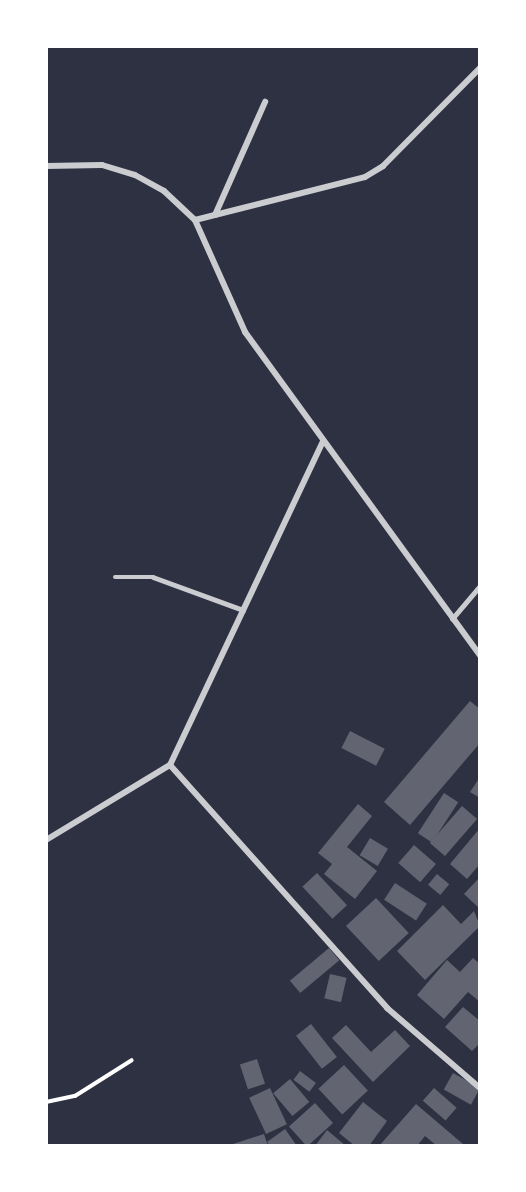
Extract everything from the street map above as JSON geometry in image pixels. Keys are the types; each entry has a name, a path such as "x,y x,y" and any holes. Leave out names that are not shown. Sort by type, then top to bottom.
{"street":[{"path":"195,220 365,177 383,166 480,68"},
{"path":"216,215 265,102"},
{"path":"46,166 102,165 135,175 164,191 195,220 245,332 480,656"},
{"path":"46,840 170,765 323,441"},
{"path":"170,765 387,1008 480,1088"}],"lane":[{"path":"115,577 153,577 243,610"},
{"path":"452,619 480,586"}],"path":[{"path":"46,1102 75,1096 132,1060"}],"building":[{"path":"470,701 480,709 480,743 410,825 384,802"},
{"path":"350,731 385,749 376,766 341,748"},
{"path":"480,777 480,798 470,792"},
{"path":"444,793 458,802 432,843 418,833"},
{"path":"358,804 372,816 347,847 377,871 355,899 324,874 332,864 318,853"},
{"path":"462,806 477,819 445,856 430,843"},
{"path":"480,828 480,864 467,879 450,864"},
{"path":"370,838 388,849 378,866 360,855"},
{"path":"414,845 436,864 420,882 398,863"},
{"path":"317,873 347,905 332,919 302,887"},
{"path":"437,874 449,884 440,895 428,885"},
{"path":"480,877 480,909 464,894"},
{"path":"395,883 427,904 416,920 384,900"},
{"path":"376,898 409,933 379,961 346,926"},
{"path":"443,905 461,924 474,911 480,926 425,980 397,951"},
{"path":"329,948 339,960 300,993 290,981"},
{"path":"473,958 480,964 480,1002 468,992 444,1019 417,995 447,960 460,972"},
{"path":"330,974 347,978 341,1002 324,998"},
{"path":"463,1007 480,1021 480,1043 472,1051 445,1027"},
{"path":"311,1024 337,1057 322,1069 296,1036"},
{"path":"346,1025 371,1052 395,1030 410,1046 373,1082 332,1038"},
{"path":"257,1059 265,1084 248,1089 240,1065"},
{"path":"344,1065 368,1091 342,1114 318,1089"},
{"path":"300,1071 316,1083 309,1092 293,1080"},
{"path":"453,1073 480,1088 471,1105 444,1090"},
{"path":"290,1079 309,1102 292,1116 273,1093"},
{"path":"270,1088 287,1124 266,1134 249,1098"},
{"path":"434,1088 457,1108 445,1121 423,1101"},
{"path":"363,1102 387,1121 369,1146 355,1146 339,1133"},
{"path":"315,1103 333,1123 308,1146 289,1126"},
{"path":"416,1104 463,1144 462,1146 437,1146 425,1136 417,1146 379,1146"},
{"path":"285,1129 297,1146 270,1146 267,1142"},
{"path":"327,1130 346,1146 315,1146"},
{"path":"264,1134 268,1146 230,1146 230,1145"}]}
